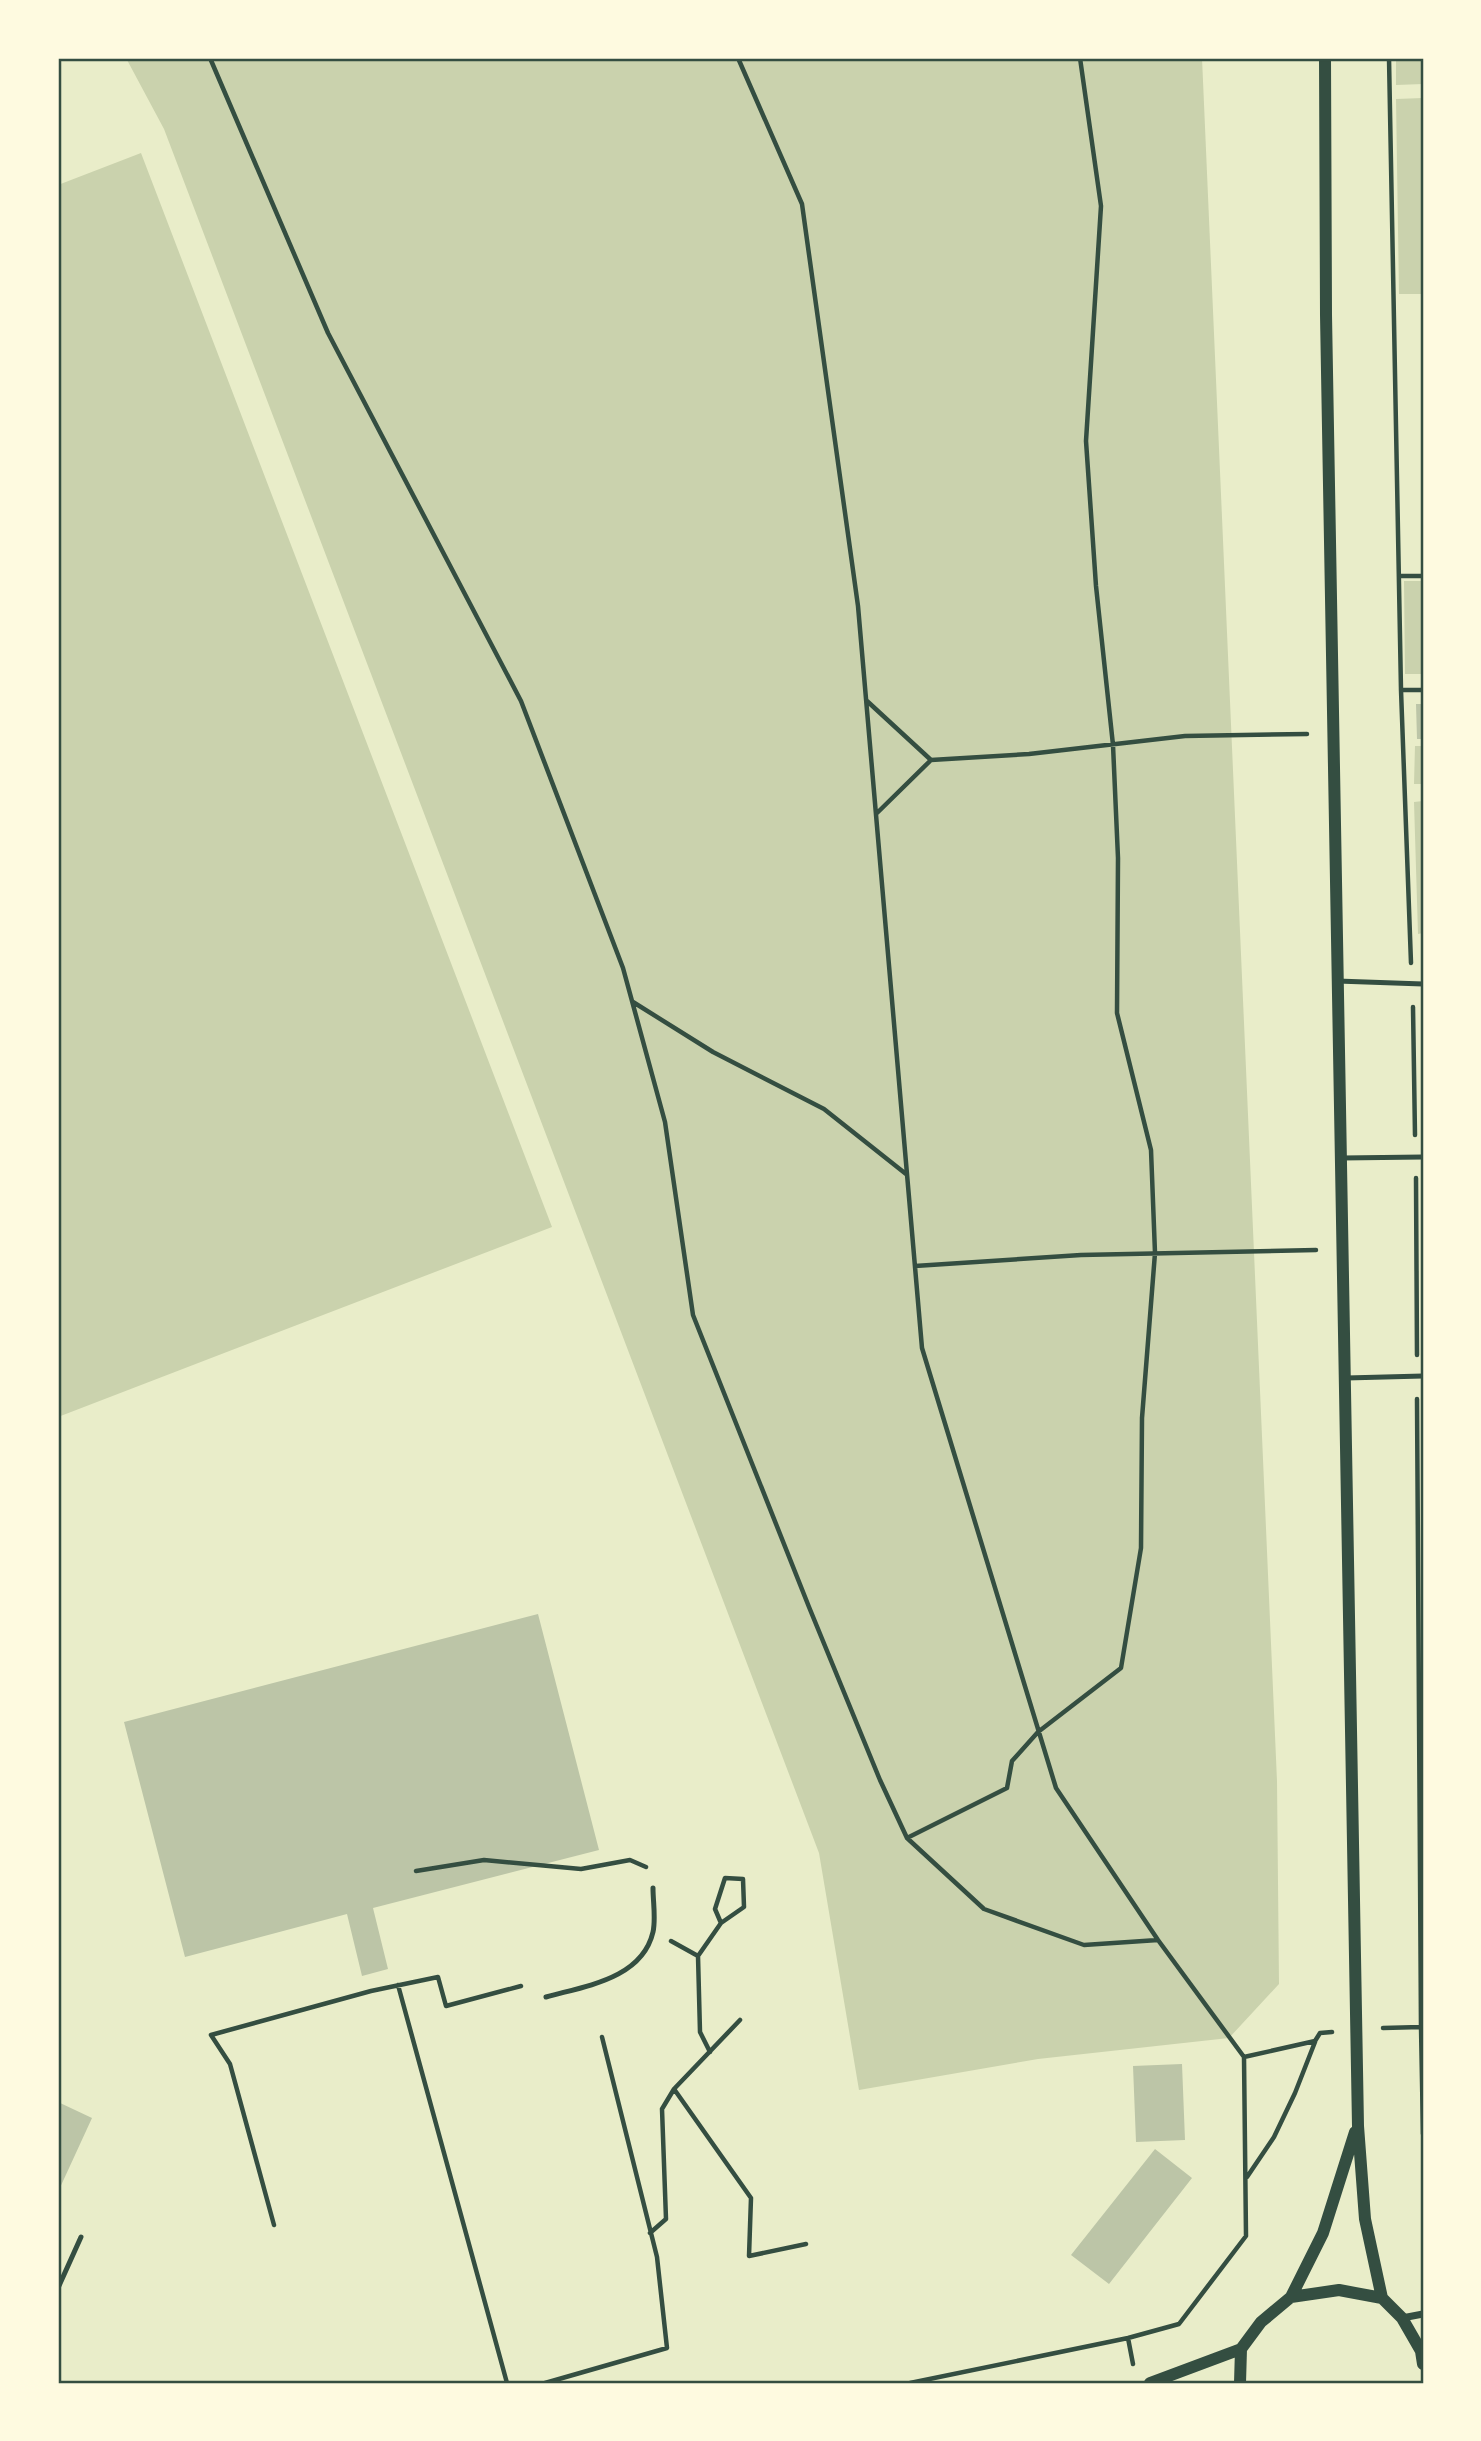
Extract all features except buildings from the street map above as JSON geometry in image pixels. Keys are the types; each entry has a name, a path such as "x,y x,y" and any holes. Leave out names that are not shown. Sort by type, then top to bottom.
{"street":[{"path":"1325,58 1326,302 1357,2126 1365,2218 1382,2298 1402,2318 1421,2351 1423,2364"},
{"path":"1150,2383 1241,2349 1261,2322 1292,2297 1323,2233 1357,2126"},
{"path":"1292,2297 1339,2290 1382,2298"},
{"path":"1402,2318 1423,2314"},
{"path":"1240,2383 1241,2349"}],"lane":[{"path":"1337,981 1423,984"},
{"path":"1340,1158 1423,1157"},
{"path":"1344,1378 1420,1376"},
{"path":"546,1997 607,1980 640,1959 653,1932 653,1888"},
{"path":"58,2288 81,2237"}],"path":[{"path":"209,58 328,333 521,701 623,968 665,1122 693,1315 839,1681 907,1839 984,1909 1084,1945 1158,1940"},
{"path":"738,58 802,204 858,606 922,1348 1056,1788 1158,1940 1244,2057 1246,2236 1180,2324 1128,2338 910,2383"},
{"path":"907,1839 1007,1788 1012,1761 1038,1732 1121,1668 1141,1548 1142,1418 1155,1253 1151,1150 1117,1013 1118,858 1113,745 1086,441 1101,206 1080,58"},
{"path":"1389,58 1401,690 1412,983 1420,1376 1423,2134"},
{"path":"1399,576 1423,576"},
{"path":"1401,690 1423,690"},
{"path":"866,701 931,760"},
{"path":"876,814 931,760 1029,754 1185,736 1333,733"},
{"path":"632,1002 713,1052 824,1109 907,1174"},
{"path":"915,1266 1081,1255 1342,1250"},
{"path":"416,1871 484,1860 581,1869 630,1860 653,1871"},
{"path":"710,2052 700,2032 698,1956 721,1923 744,1907 743,1879 725,1878 715,1909 721,1923"},
{"path":"673,1942 698,1956"},
{"path":"274,2225 230,2064 211,2035 398,1985 438,1977 446,2006 521,1986"},
{"path":"398,1985 507,2383"},
{"path":"650,2233 666,2219 662,2109 674,2090 740,2020"},
{"path":"1246,2179 1274,2137 1320,2033 1421,2027"},
{"path":"545,2383 667,2348 657,2257 602,2037"},
{"path":"1244,2057 1315,2041"},
{"path":"674,2090 751,2198 749,2256 806,2244"}],"green space":[{"path":"126,58 1202,58 1277,1781 1279,1984 1229,2038 1038,2059 859,2090 819,1853 164,129"},
{"path":"1396,58 1423,58 1423,84 1396,85"},
{"path":"1423,98 1423,294 1399,294 1396,99"},
{"path":"141,153 552,1227 58,1417 58,185"},
{"path":"1404,581 1423,581 1423,674 1405,674"},
{"path":"1415,746 1423,746 1423,784 1414,784"},
{"path":"1423,801 1423,933 1418,934 1414,802"}]}
